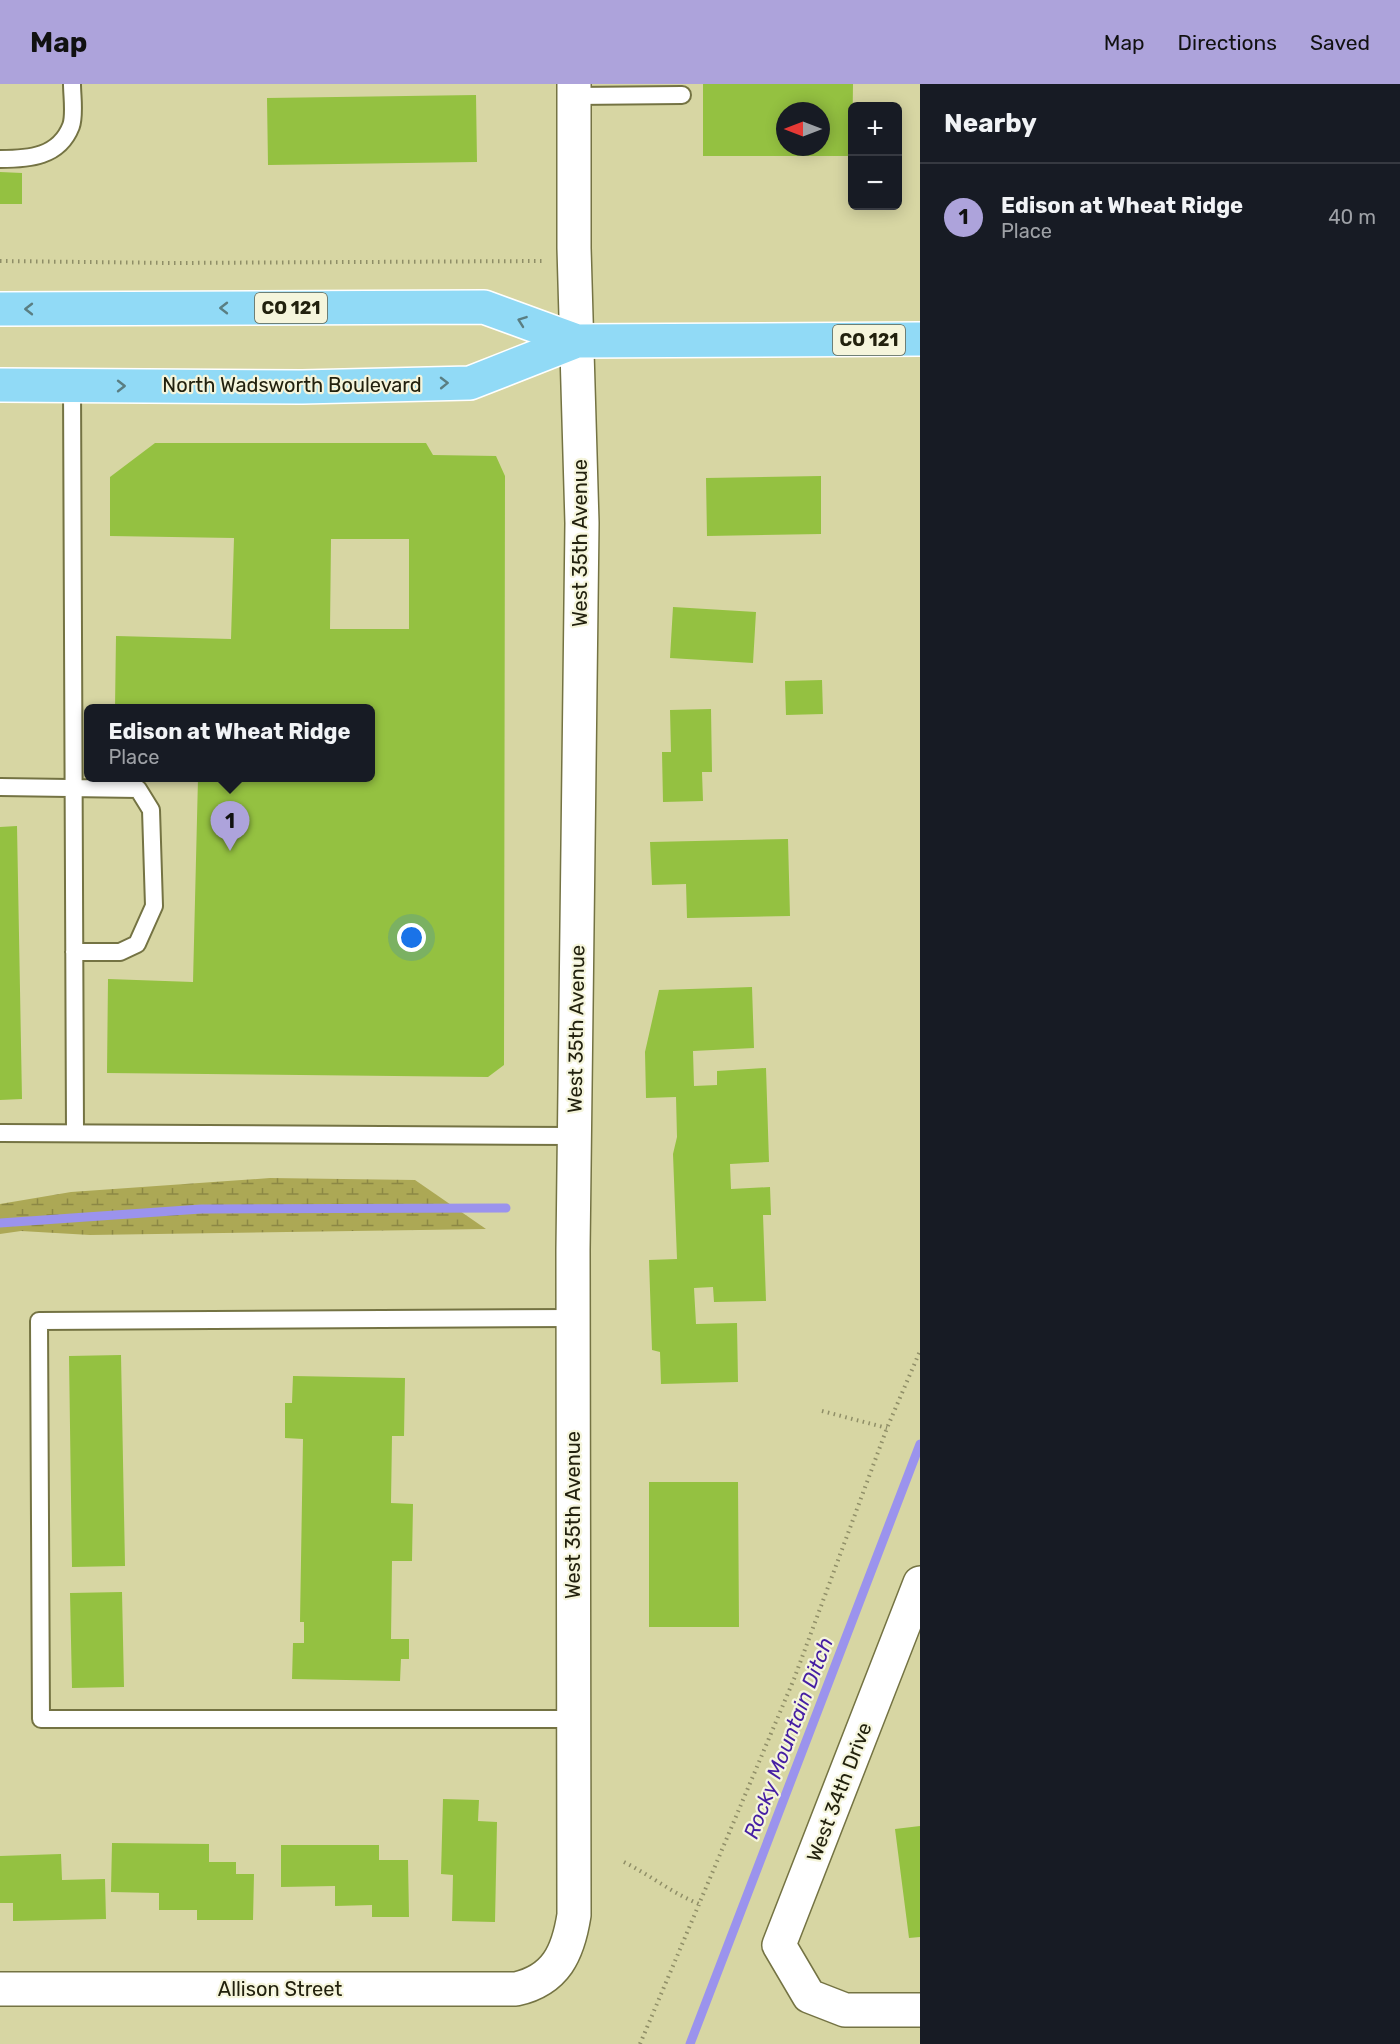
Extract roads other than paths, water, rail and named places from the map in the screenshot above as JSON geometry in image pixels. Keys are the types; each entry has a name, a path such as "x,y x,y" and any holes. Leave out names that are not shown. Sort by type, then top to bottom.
{"main road":[{"name":"North Wadsworth Boulevard","path":"0,309 484,307 577,341 920,339"},
{"name":"North Wadsworth Boulevard","path":"0,385 302,387 470,383 577,341"}],"street":[{"name":"West 35th Avenue","path":"553,1968 564,1955 574,1915 574,1136 582,523 575,261 574,90"},
{"name":"West 34th Drive","path":"920,1584 779,1945 809,1996 845,2010 920,2010"},
{"name":"Allison Street","path":"0,1989 516,1989 532,1985 544,1978 553,1968"}],"lane":[{"path":"0,159 26,159 58,148 72,125 72,84"},
{"path":"574,90 682,95"},
{"path":"72,385 75,1133"},
{"path":"0,787 138,789 151,810 154,906 137,944 120,952 74,951"},
{"path":"0,1133 574,1136"},
{"path":"573,1318 39,1321 39,1332 42,1719 574,1719"}],"waterway":[{"path":"0,1223 201,1209 506,1208"},
{"name":"Rocky Mountain Ditch","path":"690,2044 920,1444"}],"place":[{"name":"Edison at Wheat Ridge","path":"230,851"}]}
